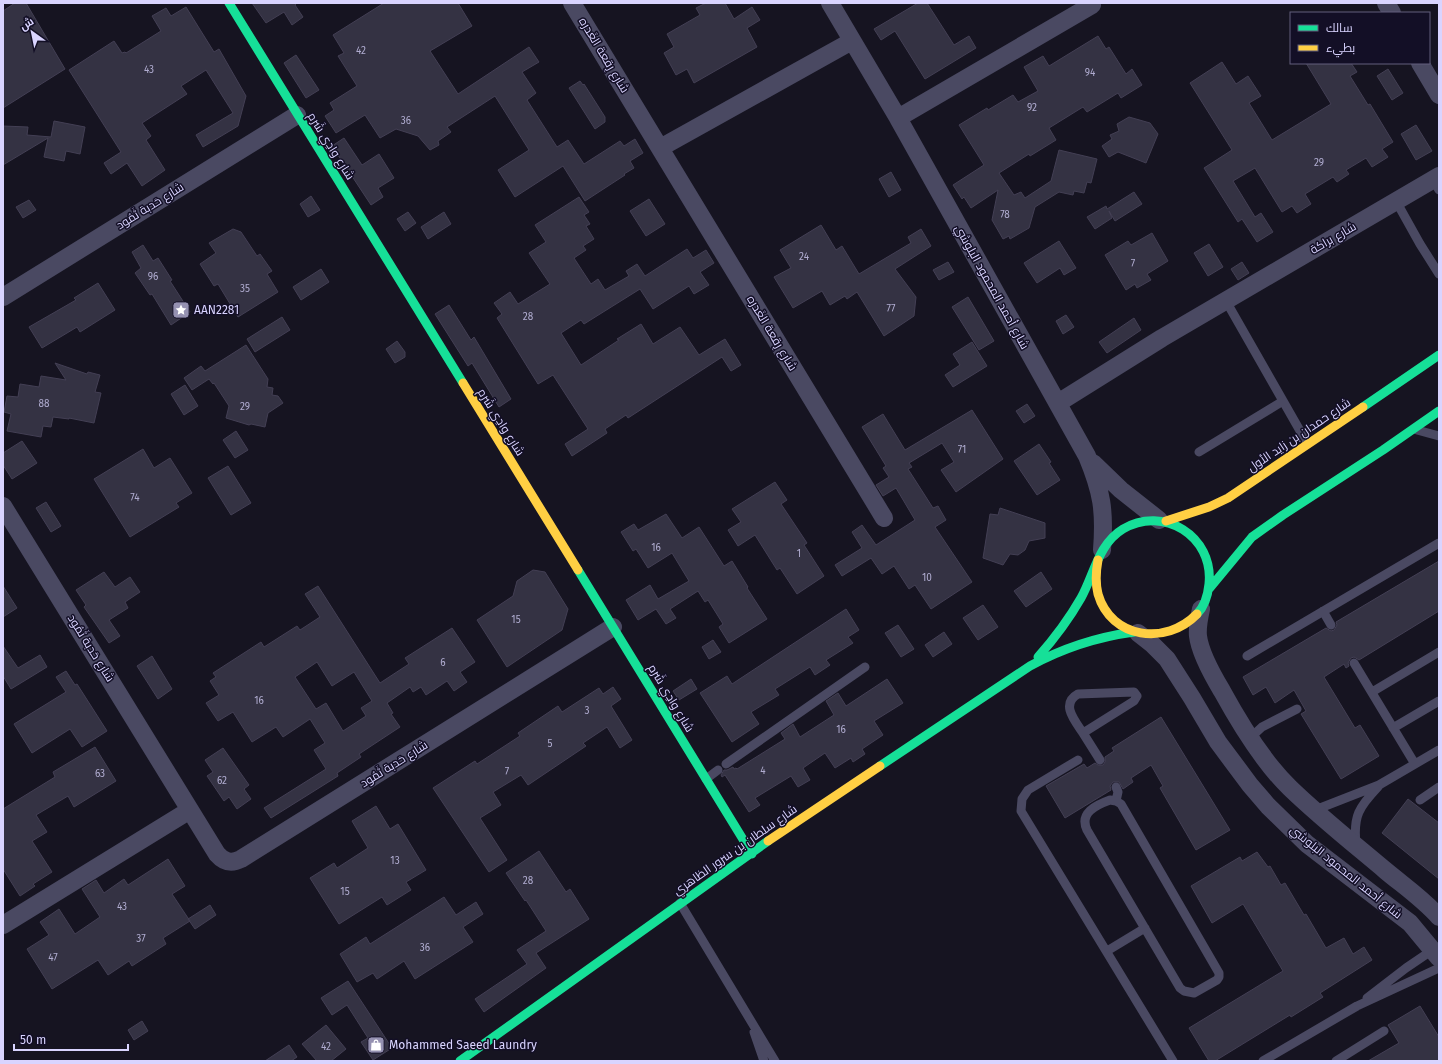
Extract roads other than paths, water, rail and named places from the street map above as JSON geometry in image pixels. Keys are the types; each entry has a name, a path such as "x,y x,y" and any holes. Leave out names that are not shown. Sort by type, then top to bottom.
{"street":[{"name":"شارع وادِي شَرم","path":"229,3 752,854"},
{"name":"شارع رِقعة الغَدره","path":"572,3 884,518"},
{"name":"شارع أحمد المحمود البلوشي","path":"830,3 898,118 1087,456 1101,492 1104,512 1100,555"},
{"path":"1386,3 1391,12"},
{"path":"898,118 1092,5"},
{"path":"660,148 852,41"},
{"path":"1421,64 1439,95"},
{"name":"شارع حَدبة ثَمُود","path":"3,297 297,115"},
{"name":"شارع براكة","path":"1058,403 1226,300 1396,201 1437,182"},
{"name":"شارع حمدان بن زايد الأول","path":"1162,521 1209,507 1228,498 1439,354"},
{"path":"1209,589 1252,538 1283,515 1439,411"},
{"name":"شارع أحمد المحمود البلوشي","path":"1087,456 1121,490 1162,521"},
{"name":"شارع حَدبة ثَمُود","path":"3,506 217,854 228,862 235,862 613,627"},
{"path":"1142,521 1162,521 1182,528 1196,539 1205,554 1210,571 1209,589 1206,600 1201,609 1191,620 1180,628 1166,633 1152,635 1136,633 1115,621 1101,604 1095,582 1100,555 1112,537 1126,527 1142,521"},
{"name":"شارع سلطان بن سرور الظاهري","path":"1030,666 1070,617 1086,590 1100,555"},
{"path":"1201,609 1198,627 1200,646 1216,681 1250,738 1289,787 1356,846 1420,898 1439,916"},
{"name":"شارع أحمد المحمود البلوشي","path":"1136,633 1152,644 1167,659 1218,742 1250,785 1268,806 1307,844 1410,923 1437,951"},
{"name":"شارع سلطان بن سرور الظاهري","path":"460,1061 785,829 1030,666 1069,646 1090,639 1136,633"},
{"path":"3,925 190,810"}],"lane":[{"path":"1396,201 1439,274"},
{"path":"1226,300 1307,443"},
{"path":"1200,452 1283,400"},
{"path":"1413,429 1439,436"},
{"path":"1247,656 1439,543"},
{"path":"1323,611 1331,625"},
{"path":"1372,692 1439,652"},
{"path":"1354,663 1415,764"},
{"path":"726,764 865,667"},
{"path":"1083,733 1134,701 1137,696 1136,694 1131,692 1083,693 1074,696 1069,704 1069,710 1083,733 1100,760"},
{"path":"1393,728 1439,701"},
{"path":"1250,738 1262,727 1297,709"},
{"path":"1315,810 1380,786 1439,750"},
{"path":"1078,760 1028,790 1022,799 1022,811 1173,1061"},
{"path":"706,779 718,770"},
{"path":"1356,846 1354,829 1358,812 1366,800 1380,786"},
{"path":"1116,787 1118,792 1116,801"},
{"path":"1420,800 1439,787"},
{"path":"1110,800 1116,801 1121,804 1124,809 1219,973 1217,980 1194,993 1184,991 1177,984 1146,928 1084,825 1084,818 1093,809 1110,800"},
{"path":"680,904 775,1061"},
{"path":"1107,951 1146,928"},
{"path":"1357,1006 1399,973 1437,951"},
{"path":"1263,1061 1357,1006 1439,968"},
{"path":"752,1025 764,1061"},
{"path":"1336,1061 1384,1031"}],"place":[{"name":"AAN2281","path":"181,310"},
{"name":"Mohammed Saeed Laundry","path":"376,1045"}]}
